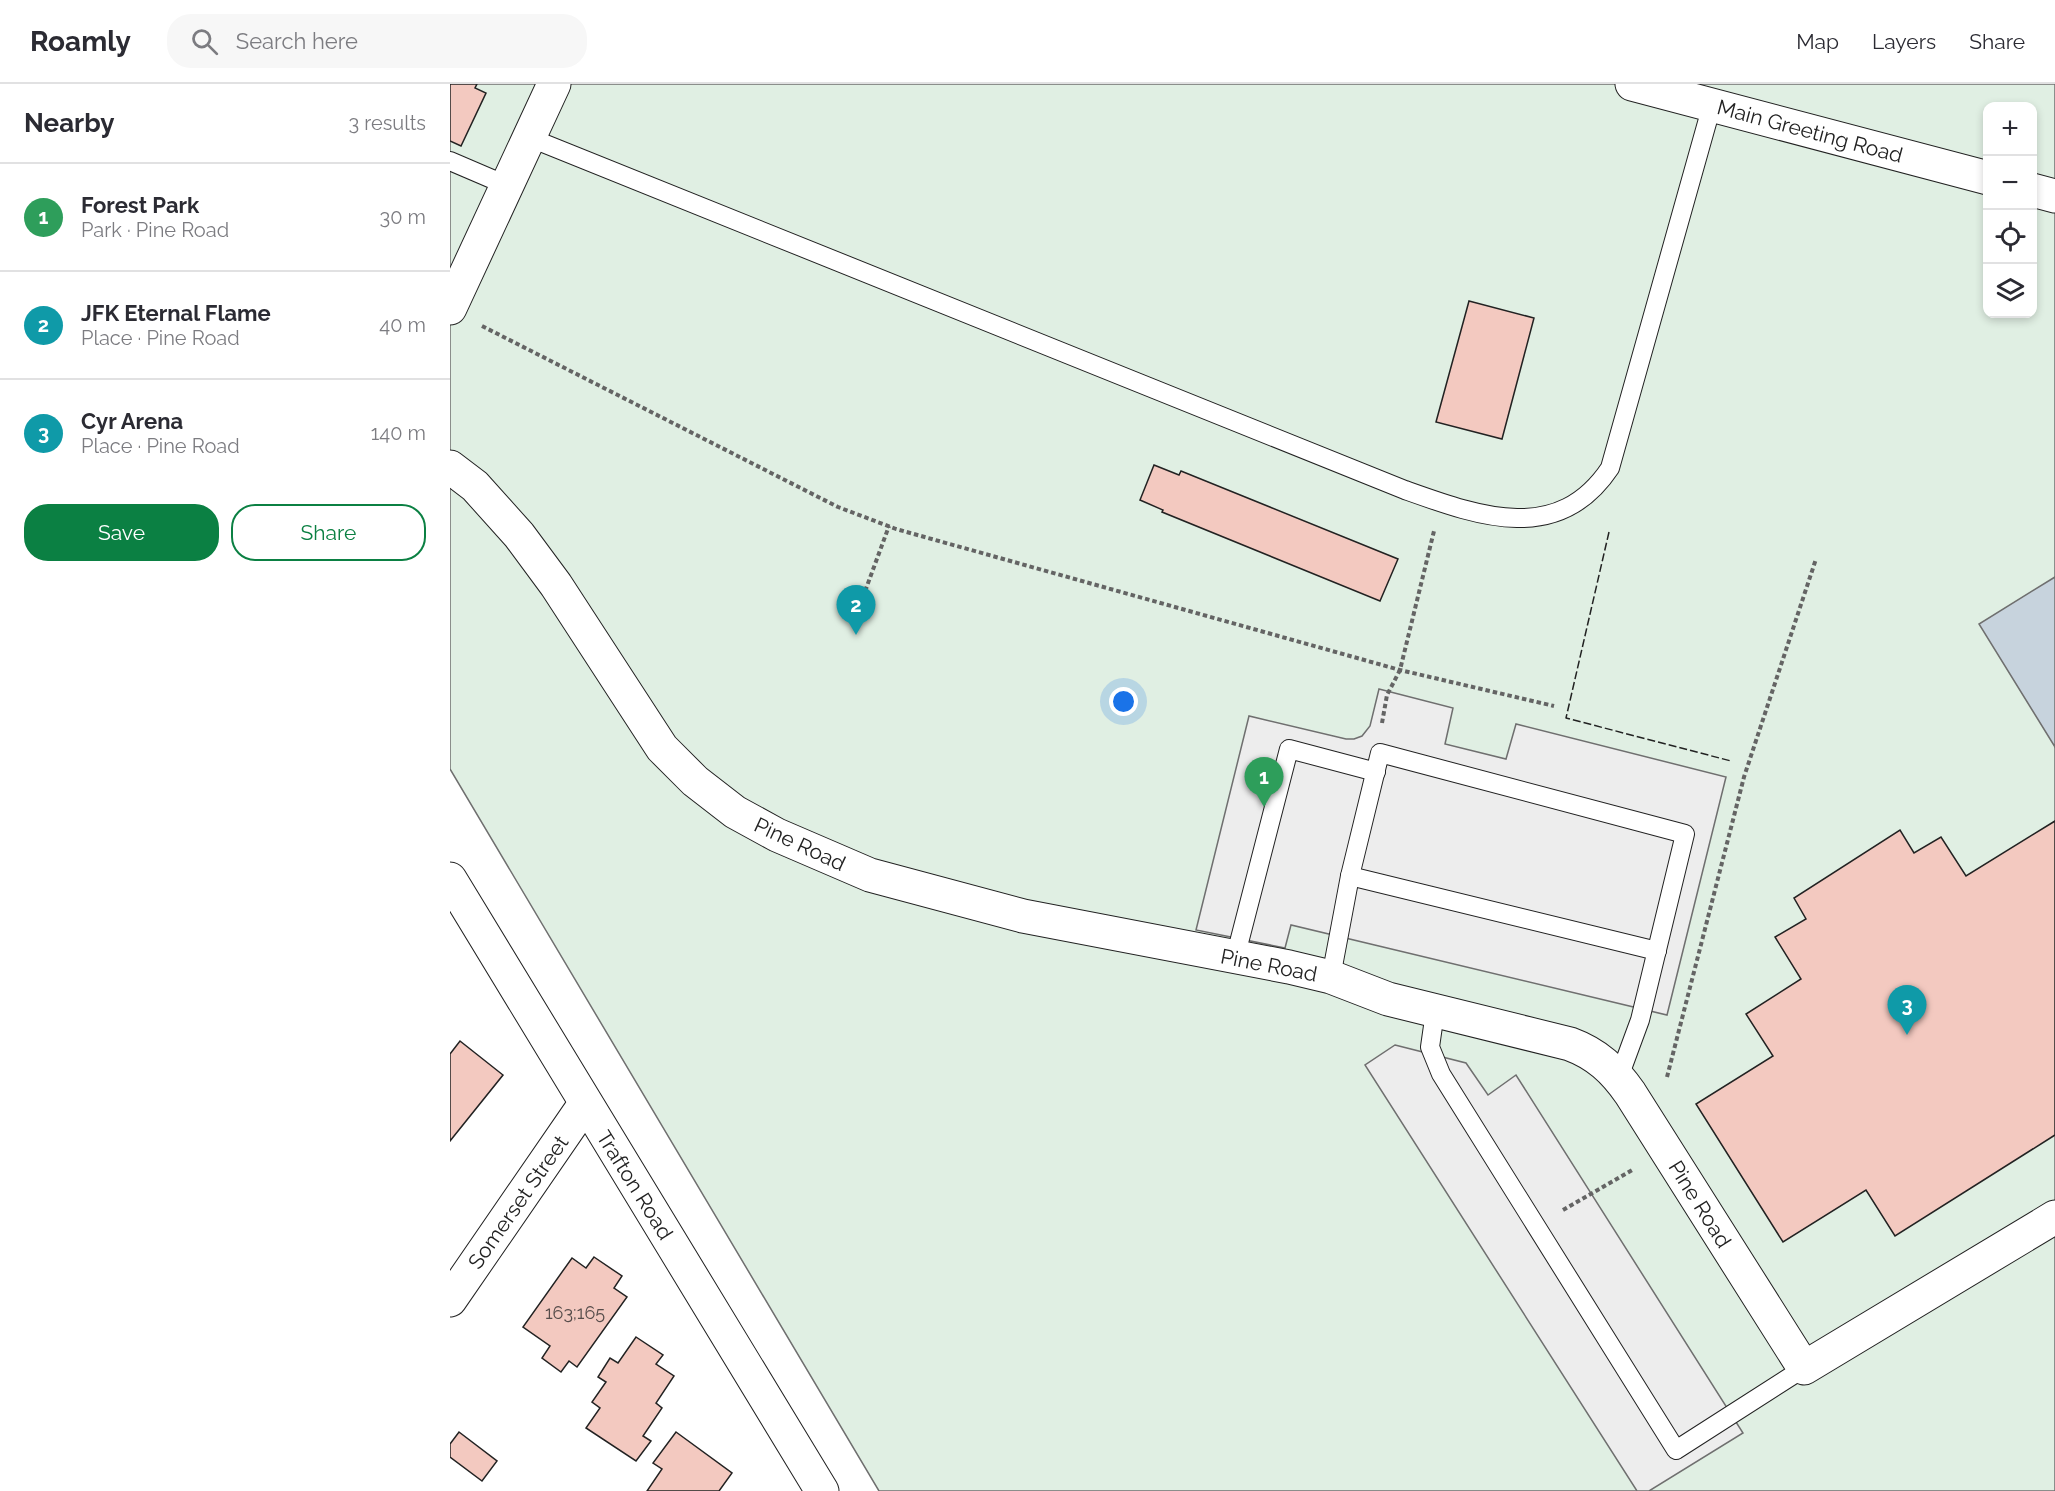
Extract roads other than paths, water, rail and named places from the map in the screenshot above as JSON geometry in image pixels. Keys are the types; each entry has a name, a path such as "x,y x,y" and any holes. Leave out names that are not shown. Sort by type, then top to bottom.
{"street":[{"path":"460,314 506,185 554,84"},
{"name":"Main Greeting Road","path":"1632,84 1983,177"},
{"path":"2037,191 2055,196"},
{"name":"Pine Road","path":"450,467 475,486 519,535 556,585 662,748 695,781 735,812 803,848 870,875 1023,916 1331,977 1388,999 1570,1044 1594,1056 1619,1077 1804,1368"},
{"name":"Trafton Road","path":"450,879 822,1491"},
{"name":"Somerset Street","path":"450,1300 585,1104"},
{"path":"1804,1368 2055,1217"}],"lane":[{"path":"528,137 1442,503 1515,518 1536,518 1557,514 1573,506 1598,485 1610,468 1712,105"},
{"path":"450,160 506,185"},
{"path":"1235,958 1289,749 1376,772"},
{"path":"1331,977 1350,876 1380,753 1685,834 1640,1020 1619,1077"},
{"path":"1350,876 1657,951"},
{"path":"1435,1012 1430,1047 1436,1065 1676,1450 1804,1368"}],"place":[{"name":"JFK Eternal Flame","path":"856,635"},
{"name":"Forest Park","path":"1264,807"},
{"name":"Cyr Arena","path":"1907,1035"}]}
